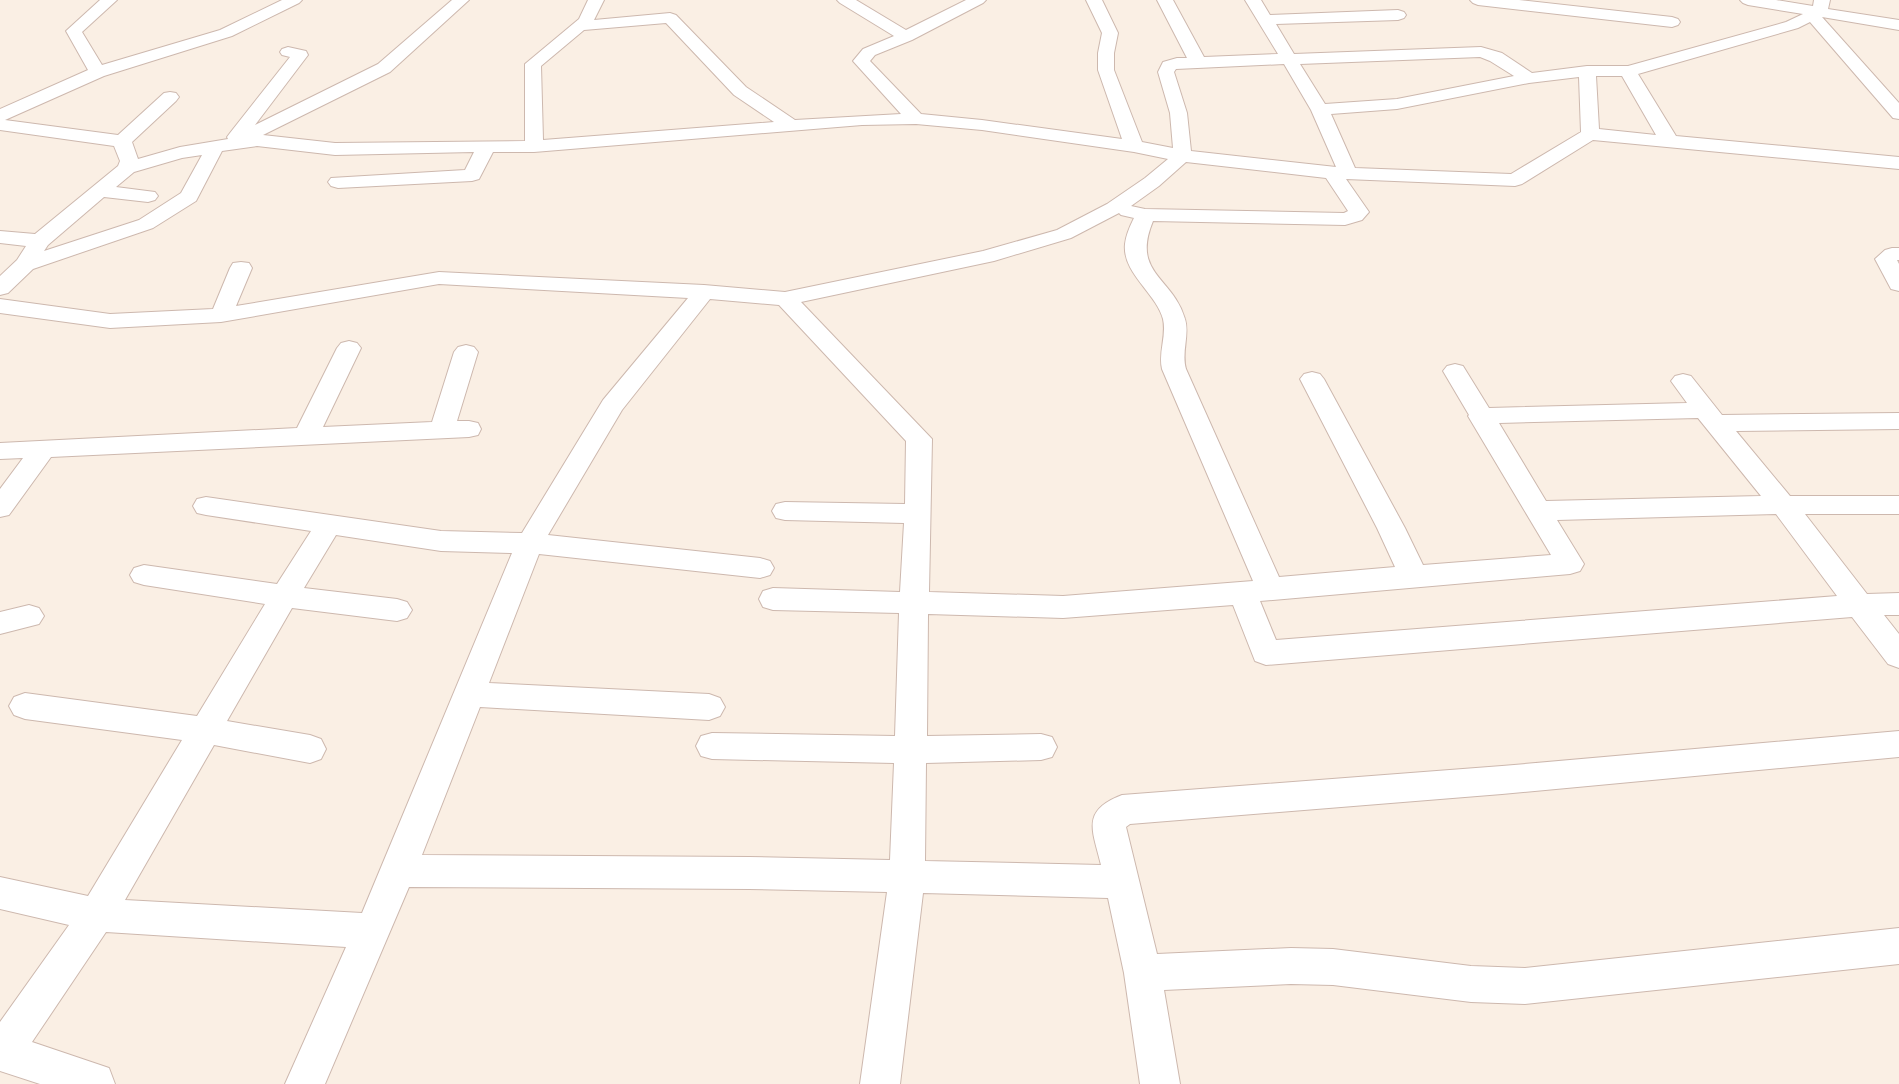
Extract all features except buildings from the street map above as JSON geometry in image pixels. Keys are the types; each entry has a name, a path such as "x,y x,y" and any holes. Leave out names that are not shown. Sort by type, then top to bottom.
{"street":[{"path":"98,72 74,31 109,0"},
{"path":"0,116 98,72 226,33 294,0"},
{"path":"435,0 442,17"},
{"path":"222,147 384,68 461,0"},
{"path":"845,0 906,37"},
{"path":"916,119 861,62 869,52 906,37 978,0"},
{"path":"1094,0 1110,33 1106,53 1106,70 1134,146"},
{"path":"1165,0 1198,62"},
{"path":"1114,208 1146,215 1345,219 1355,216 1359,212 1340,173 1320,110 1288,60 1254,0"},
{"path":"1478,0 1670,15 1688,55"},
{"path":"1748,0 1819,10 1899,25"},
{"path":"534,146 533,64 586,21 600,6"},
{"path":"1320,110 1397,104 1528,78 1587,71 1628,71 1792,25 1819,10"},
{"path":"1819,10 1899,114"},
{"path":"1267,20 1398,15"},
{"path":"580,26 670,18 740,92 792,125"},
{"path":"25,264 146,224 188,197 222,147 300,55 288,52"},
{"path":"0,306 110,321 221,315 439,278 704,292 785,299 987,258 1064,234 1114,208 1152,182 1182,156 1181,116 1166,72 1168,66 1177,63 1481,52 1496,57 1528,78"},
{"path":"1587,71 1590,134"},
{"path":"1628,71 1669,141"},
{"path":"0,125 122,141 170,97"},
{"path":"0,288 25,264 40,241 127,168 180,153 257,140 335,149 534,146 862,120 916,119 982,125 1134,146 1182,156 1340,173 1515,180 1590,134 1899,163"},
{"path":"122,141 129,160 127,168"},
{"path":"338,182 472,175 486,147"},
{"path":"100,192 148,196"},
{"path":"1146,215 1134,248 1138,259 1174,317 1176,328 1170,357 1257,591 1266,653 1860,605 1899,604"},
{"path":"0,236 40,241"},
{"path":"1899,254 1892,254 1886,259 1899,284"},
{"path":"221,315 241,268"},
{"path":"305,1084 398,871 530,543 612,406 704,292"},
{"path":"785,299 918,439 918,514 907,878 880,1084"},
{"path":"306,436 349,348"},
{"path":"442,430 466,352"},
{"path":"773,599 1063,607 1570,564 1455,372"},
{"path":"1312,379 1391,528 1414,577"},
{"path":"1683,381 1783,505 1899,656"},
{"path":"1480,416 1710,416 1899,421"},
{"path":"0,451 469,429"},
{"path":"0,508 43,450"},
{"path":"1539,511 1783,505 1899,505"},
{"path":"206,506 441,541 530,543 760,568"},
{"path":"785,511 918,514"},
{"path":"95,1084 95,1082 1,1052 97,916 204,730 329,524"},
{"path":"144,575 284,596 397,610"},
{"path":"0,623 29,616"},
{"path":"470,694 709,708"},
{"path":"26,706 204,730 310,749"},
{"path":"1160,1084 1143,973 1108,822 1122,810 1502,780 1899,744"},
{"path":"712,746 910,750 1041,747"},
{"path":"398,871 749,873 1123,882"},
{"path":"0,893 97,916 371,930"},
{"path":"1143,973 1291,966 1333,967 1471,984 1525,986 1899,946"}]}
